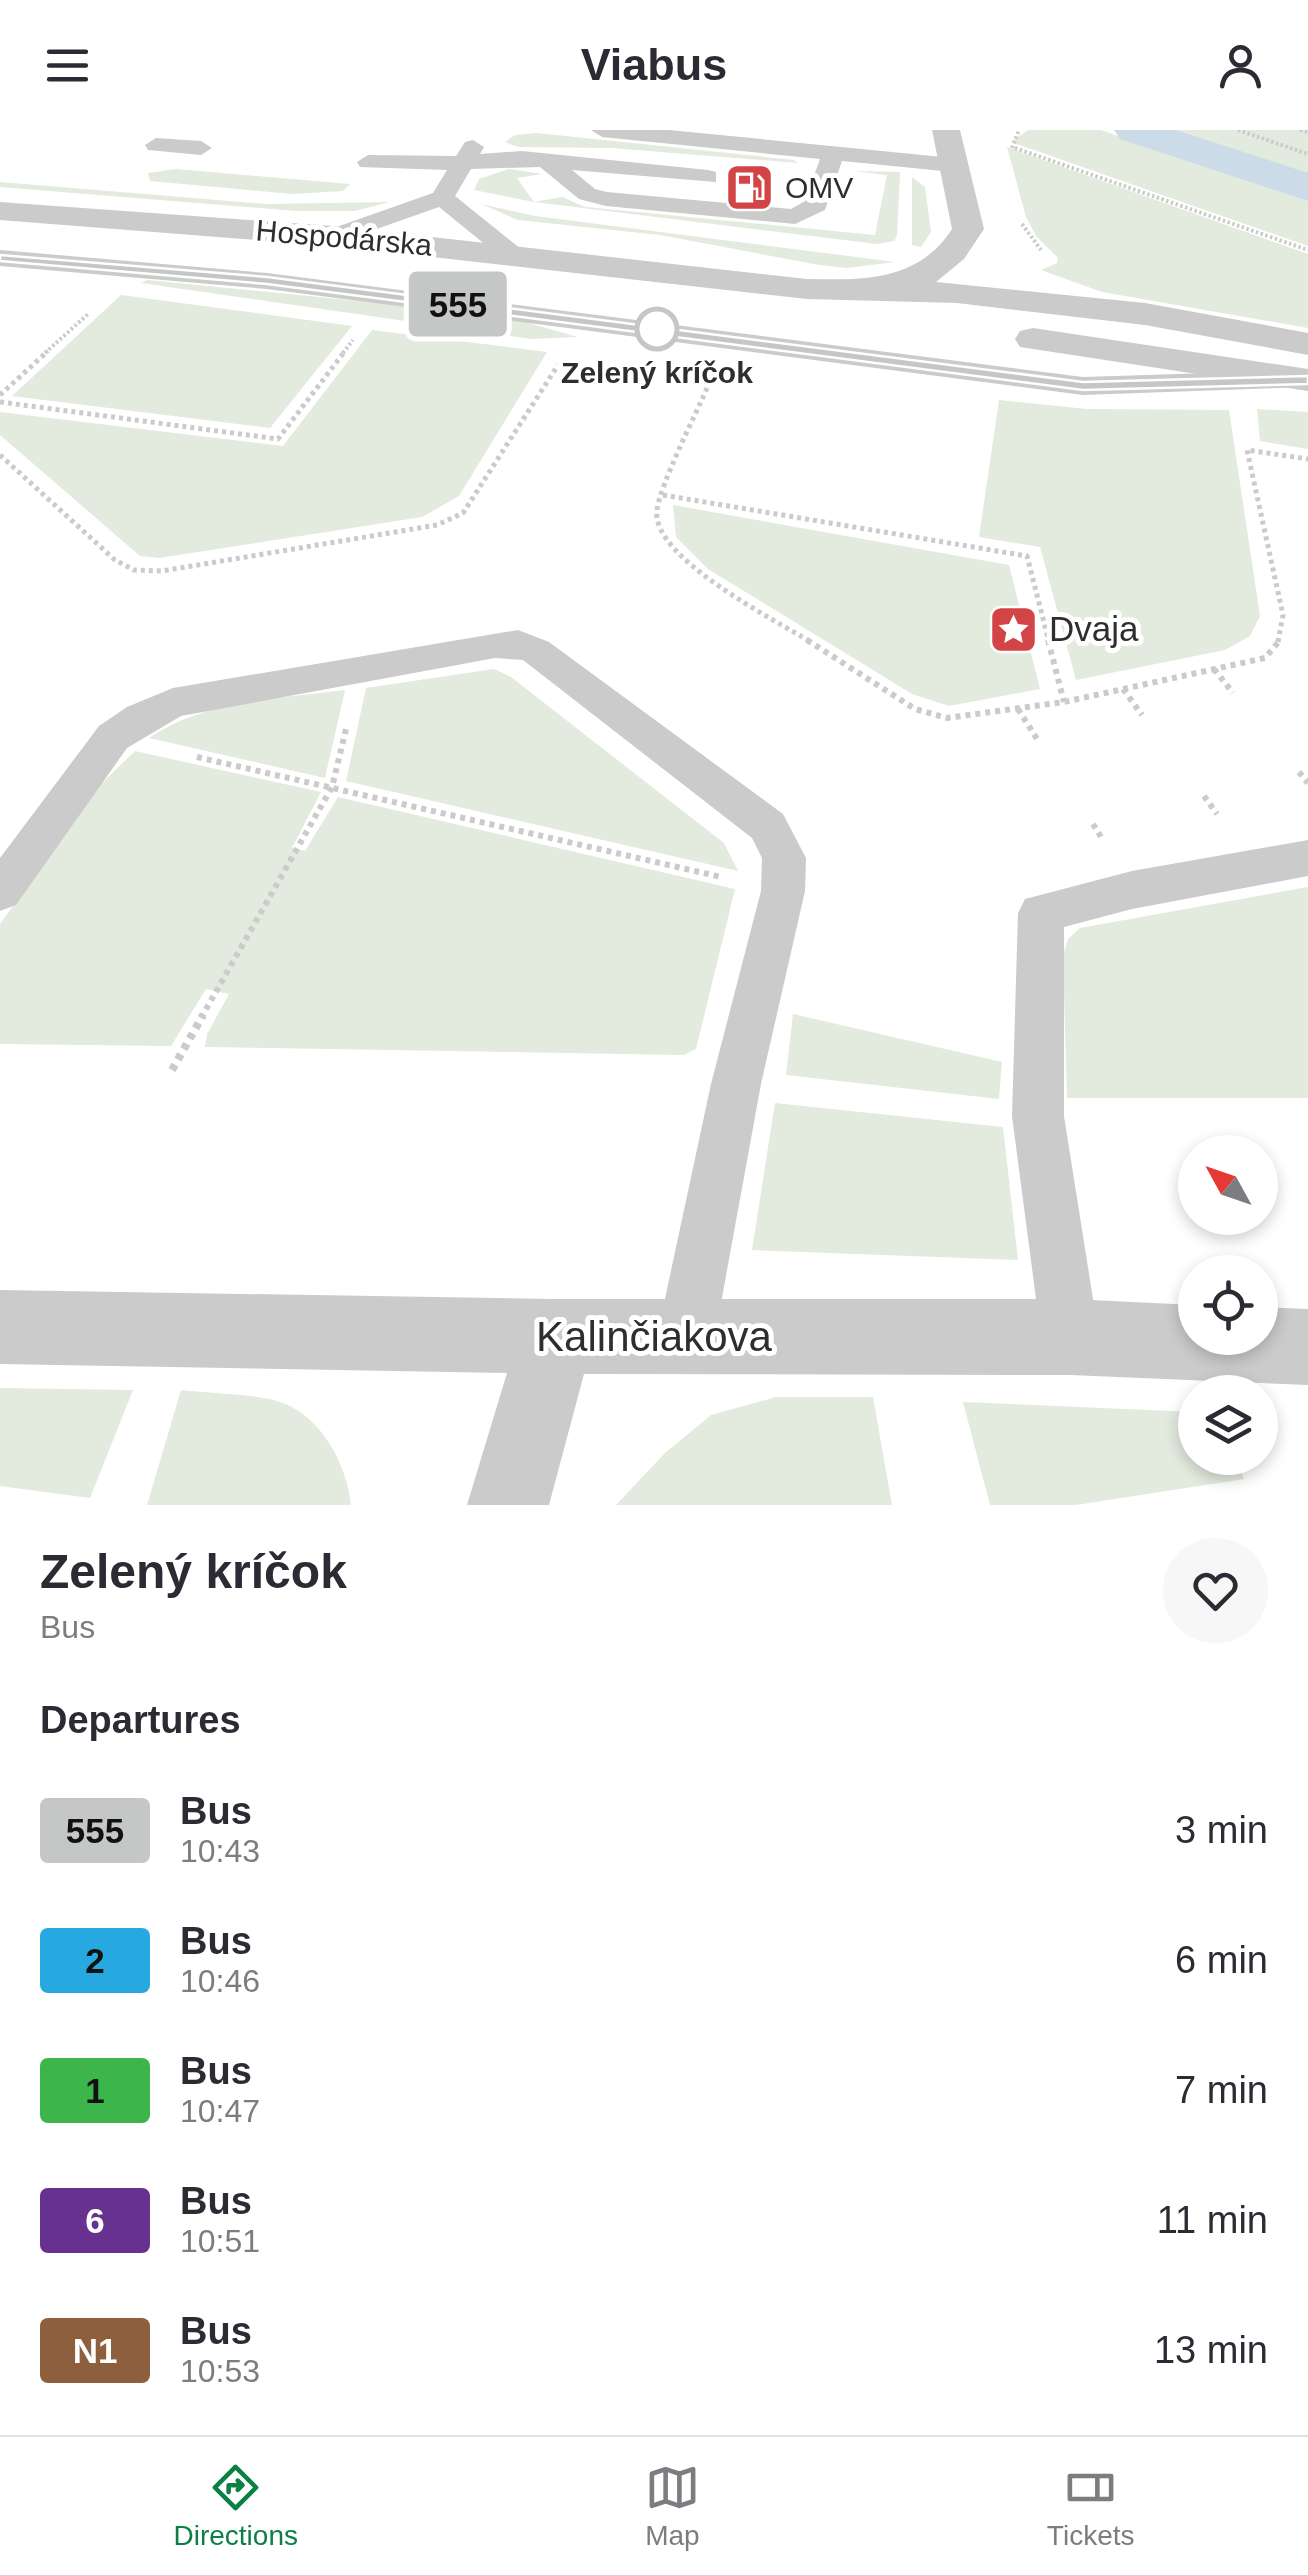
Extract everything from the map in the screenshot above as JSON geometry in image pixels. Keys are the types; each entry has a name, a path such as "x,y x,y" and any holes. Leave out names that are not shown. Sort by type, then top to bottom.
{"street":[{"path":"806,289 899,283 992,249 953,165 946,130"},
{"name":"Hospodárska","path":"0,211 334,236 806,289 957,293 1090,312 1145,314"},
{"name":"Hospodárska","path":"992,249 1052,287 1306,368"},
{"name":"Hospodárska","path":"806,289 874,314 1306,368"},
{"name":"Kalinčiakova","path":"0,1327 556,1336 1070,1337 1308,1347"},
{"path":"508,1505 556,1336"}],"lane":[{"path":"334,236 442,198 463,162 492,130"},
{"path":"602,130 783,139 829,165"},
{"path":"156,145 201,148"},
{"path":"546,160 586,194 704,186 829,165 953,165"},
{"path":"368,162 546,160 704,186 796,218 816,205 829,165"},
{"path":"442,198 512,254"},
{"path":"0,258 267,280 1083,386 1306,368"},
{"path":"0,892 113,737 173,703 495,645 518,643 536,650 768,826 784,858 783,891 736,1084 686,1336"},
{"path":"1070,1337 1038,1116 1037,928 1041,913 1132,890 1308,858"}],"path":[{"path":"1020,130 1013,148 1308,250"},
{"path":"1238,130 1308,154"},
{"path":"1300,130 1308,132"},
{"path":"0,398 92,310"},
{"path":"0,398 278,438 355,338"},
{"path":"0,454 115,560 134,570 202,564 437,525 463,514 560,362"},
{"path":"711,379 656,512 663,537 684,561 914,709 948,718 1064,702 1265,658 1282,638 1283,616 1247,450 1308,459"},
{"path":"663,494 1026,556 1064,702"},
{"path":"1214,668 1233,693"},
{"path":"172,1070 332,787 360,670"},
{"path":"1122,689 1142,715"},
{"path":"1018,709 1037,739"},
{"path":"113,737 783,891"},
{"path":"1299,772 1308,783"}],"shaded area":[{"path":"1028,130 1101,130 1308,201 1308,246 1011,142"},
{"path":"1172,130 1308,130 1308,177"},
{"path":"537,133 798,163 611,148 518,147 505,142 515,135"},
{"path":"1007,147 1308,254 1308,328 1102,292 1041,270 1057,263 1058,258 1036,236 1026,217"},
{"path":"176,169 350,184 343,191 292,194 150,181 148,173"},
{"path":"509,169 542,174 517,178 534,202 474,190 479,179"},
{"path":"854,171 900,172 897,236 894,241 877,244 534,202 562,197 585,207 875,235 887,175"},
{"path":"912,177 925,187 931,232 921,247 912,245"},
{"path":"0,182 266,204 390,202 355,211 296,211 0,187"},
{"path":"481,204 535,216 895,262 847,268 819,265 660,235 518,220"},
{"path":"147,280 500,315 578,337 531,339 141,283"},
{"path":"121,295 352,326 270,428 12,396"},
{"path":"372,330 547,352 459,496 422,517 159,558 140,556 0,435 0,412 283,446"},
{"path":"999,400 1087,409 1229,410 1260,616 1250,636 1225,650 1076,680 1040,547 979,537"},
{"path":"1257,409 1308,412 1308,449 1260,441"},
{"path":"673,505 1009,565 1040,689 949,706 912,694 708,569 676,537"},
{"path":"494,669 511,677 724,843 738,871 346,781 366,688"},
{"path":"345,690 325,778 149,738 171,725 219,708"},
{"path":"135,751 321,792 292,848 305,851 338,797 735,889 696,1049 684,1055 205,1047 207,1034 229,994 206,989 171,1046 0,1044 0,924 100,785"},
{"path":"1308,887 1308,1098 1067,1098 1063,955 1068,939 1080,928"},
{"path":"793,1014 1002,1062 999,1099 786,1075"},
{"path":"775,1103 1003,1127 1018,1260 752,1250"},
{"path":"0,1388 133,1390 90,1498 0,1486"},
{"path":"181,1390 266,1398 292,1407 329,1442 344,1473 351,1505 147,1505"},
{"path":"776,1397 873,1397 892,1505 616,1505 665,1453 711,1415"},
{"path":"963,1402 1178,1411 1178,1475 1243,1475 1244,1479 1076,1505 990,1505"}],"waterway":[{"path":"1135,130 1308,188"}],"bus line":[{"name":"555","path":"0,258 267,280 1083,386 1146,388 1308,380"}],"place":[{"name":"OMV","path":"750,188"},
{"name":"Zelený kríčok","path":"657,329"},
{"name":"Dvaja","path":"1014,629"}]}
